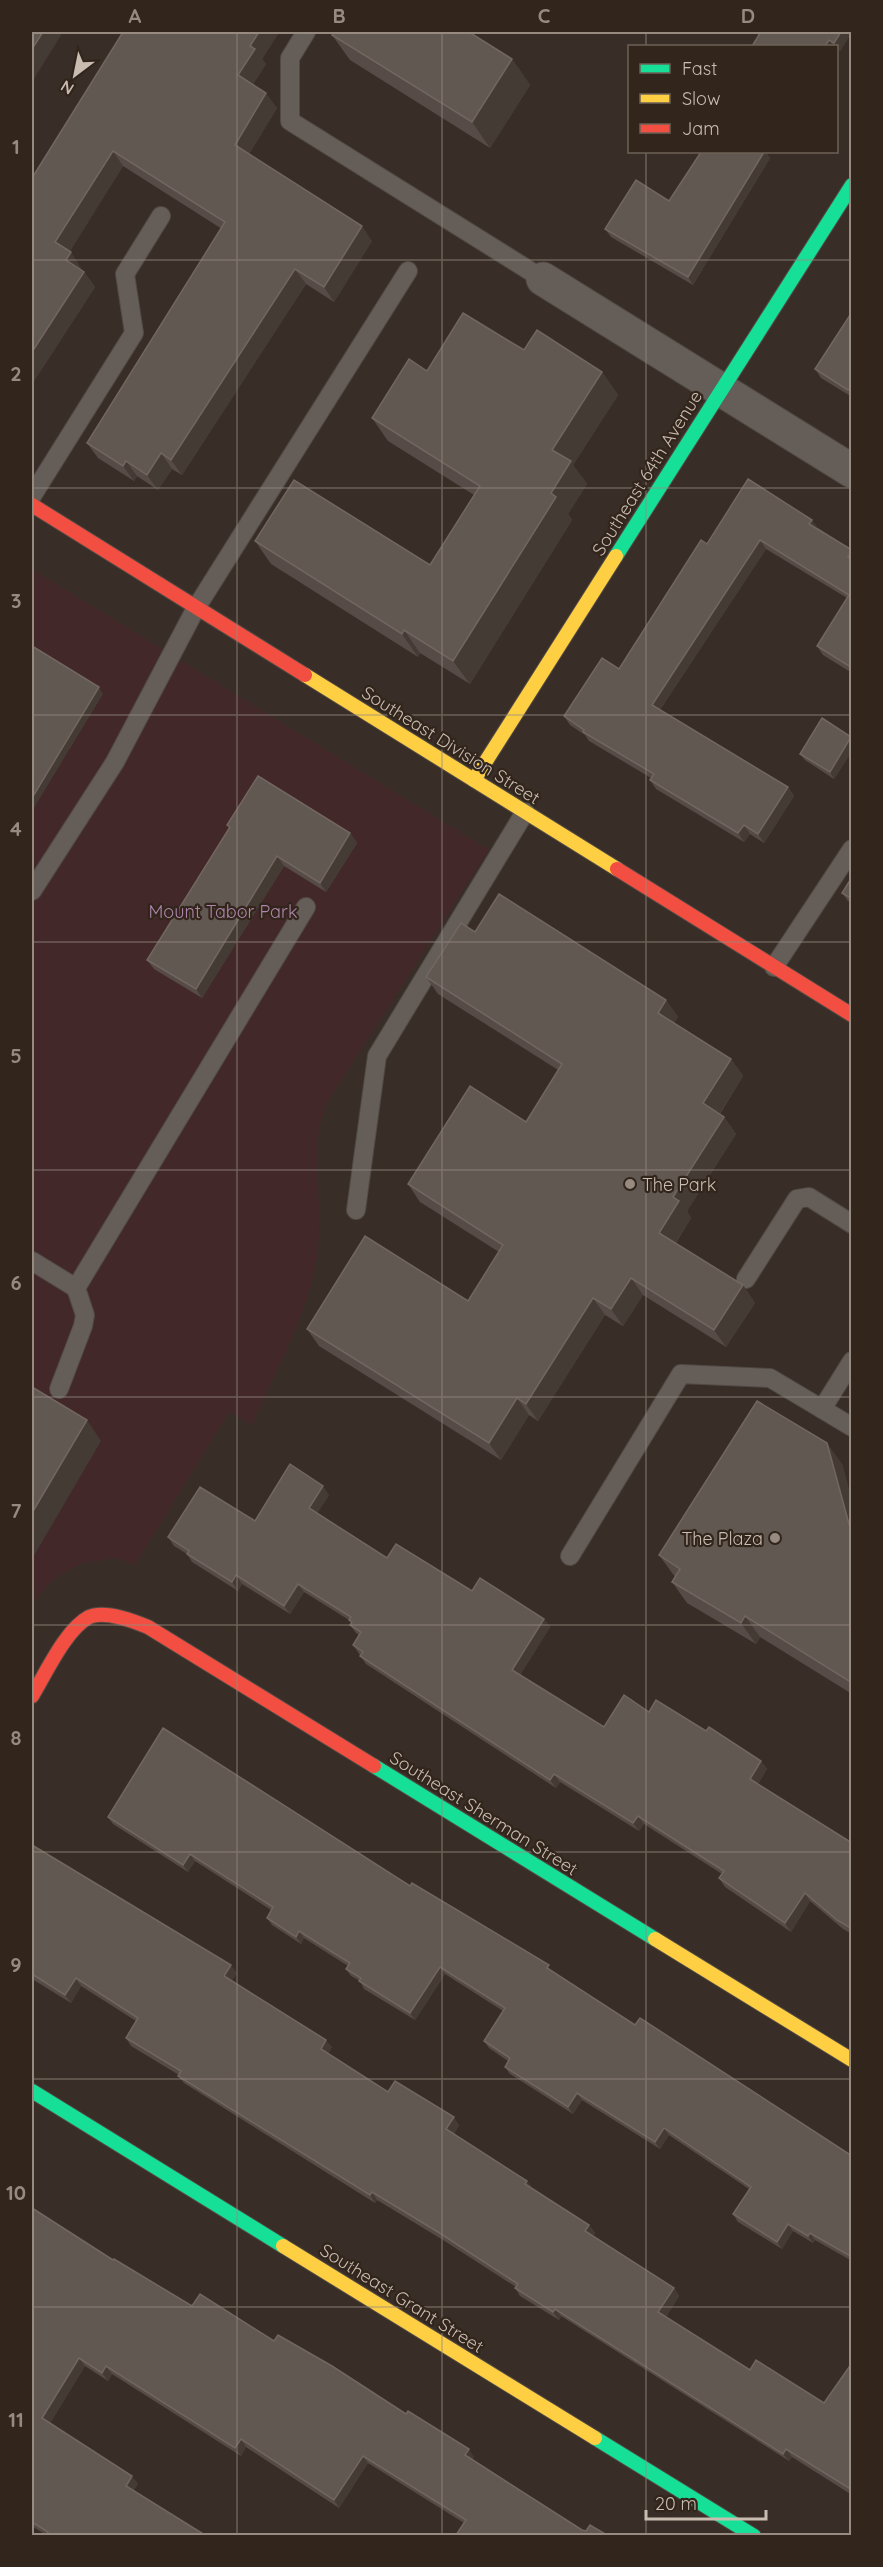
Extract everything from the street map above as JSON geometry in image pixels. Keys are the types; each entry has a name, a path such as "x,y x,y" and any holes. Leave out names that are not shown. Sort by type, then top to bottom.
{"street":[{"name":"Southeast 64th Avenue","path":"474,780 852,185"},
{"path":"543,279 852,471"},
{"name":"Southeast Division Street","path":"32,505 852,1015"},
{"name":"Southeast Sherman Street","path":"32,1696 73,1630 91,1616 123,1617 148,1627 852,2060"},
{"name":"Southeast Grant Street","path":"32,2091 754,2535"}],"lane":[{"path":"306,32 290,58 290,121 543,279"},
{"path":"32,496 134,333 125,274 161,216"},
{"path":"32,891 115,762 196,608 408,271"},
{"path":"356,1210 377,1056 525,812"},
{"path":"774,967 852,849"},
{"path":"76,1287 306,907"},
{"path":"746,1280 797,1199 809,1197 852,1224"},
{"path":"32,1261 76,1287 85,1315 84,1326 59,1389"},
{"path":"822,1409 852,1361"},
{"path":"570,1556 681,1374 770,1378 852,1427"}],"green space":[{"name":"Mount Tabor Park","path":"32,569 489,850 328,1101 318,1137 320,1231 314,1273 300,1318 252,1425 229,1412 135,1565 116,1558 80,1564 51,1581 32,1604"}],"building":[{"path":"32,32 43,32 32,49"},
{"path":"123,32 259,32 250,46 255,49 238,75 266,93 235,145 362,226 324,287 295,269 171,460 161,453 147,475 126,461 123,466 87,443 225,222 113,151 55,242 71,252 66,260 84,272 32,352 32,178"},
{"path":"334,32 469,32 512,59 472,122 332,35"},
{"path":"761,32 841,32 834,43 829,40 826,45 753,45"},
{"path":"700,153 763,153 688,277 605,229 636,180 669,201"},
{"path":"852,312 852,387 848,390 815,369"},
{"path":"463,313 524,350 537,330 602,372 552,450 571,461 551,493 556,497 453,661 404,630 402,634 255,541 294,480 430,565 480,486 372,418 409,359 427,371"},
{"path":"748,479 812,520 809,524 852,550 848,557 852,560 852,668 817,646 849,595 760,540 652,705 788,787 758,834 744,825 738,833 650,780 654,774 583,732 584,730 564,716 602,658 619,669 701,540 707,544"},
{"path":"32,646 99,687 32,798"},
{"path":"822,718 851,737 830,772 800,754"},
{"path":"258,776 350,833 320,883 277,856 196,989 147,960 230,827 227,825"},
{"path":"852,877 852,899 842,893"},
{"name":"The Park","path":"499,894 666,1000 658,1013 731,1059 703,1103 724,1117 673,1197 679,1201 659,1233 743,1285 714,1330 631,1278 611,1309 593,1298 526,1404 517,1398 489,1443 307,1329 365,1236 468,1301 503,1245 408,1184 470,1086 526,1122 562,1064 426,977 461,923 475,932"},
{"path":"32,1387 87,1420 32,1513"},
{"name":"The Plaza","path":"757,1401 827,1443 852,1535 852,1683 745,1616 741,1623 672,1582 680,1569 659,1555"},
{"path":"290,1464 323,1486 309,1508 387,1558 396,1544 472,1591 480,1578 544,1619 512,1670 604,1727 624,1695 649,1712 656,1700 706,1731 709,1727 761,1761 750,1779 852,1843 852,1929 837,1920 805,1893 785,1923 719,1878 724,1871 638,1816 633,1823 554,1774 550,1780 360,1656 363,1652 353,1645 361,1632 350,1625 351,1617 298,1584 284,1606 236,1575 232,1582 187,1554 189,1551 168,1537 200,1487 255,1521"},
{"path":"163,1728 410,1886 412,1883 549,1965 547,1968 635,2025 640,2018 852,2156 852,2257 810,2233 808,2236 788,2224 777,2242 733,2214 751,2187 664,2128 655,2142 577,2093 568,2107 505,2067 510,2058 484,2041 505,2008 440,1967 410,2013 359,1981 361,1978 346,1969 350,1963 299,1931 296,1937 267,1918 273,1907 190,1854 183,1865 108,1817"},
{"path":"32,1845 231,1965 224,1976 326,2040 321,2049 388,2092 395,2081 454,2117 446,2129 527,2181 525,2184 589,2225 585,2231 674,2288 658,2312 750,2370 756,2360 824,2403 852,2363 852,2490 786,2449 783,2454 555,2309 553,2312 515,2288 518,2284 438,2232 372,2192 370,2195 178,2076 181,2071 126,2038 138,2018 76,1978 65,1995 32,1974"},
{"path":"32,2208 113,2260 192,2306 200,2294 274,2341 278,2335 332,2366 406,2414 408,2411 469,2449 465,2455 582,2530 586,2531 590,2525 607,2535 456,2535 466,2520 363,2456 334,2500 241,2439 235,2448 106,2366 102,2373 79,2358 42,2418 132,2476 126,2486 205,2535 46,2535 48,2532 32,2522"}],"traffic: fast":[{"path":"616,556 852,185"},
{"path":"374,1766 655,1939"},
{"path":"32,2091 283,2246"},
{"path":"595,2438 754,2536"}],"traffic: slow":[{"path":"474,780 616,556"},
{"path":"305,675 617,869"},
{"path":"655,1939 852,2060"},
{"path":"283,2246 595,2438"}],"traffic: jam":[{"path":"32,505 305,675"},
{"path":"617,869 852,1015"},
{"path":"32,1696 72,1631 95,1615 119,1617 148,1627 374,1766"}],"place":[{"name":"The Park","path":"630,1184"},
{"name":"The Plaza","path":"775,1538"}]}
